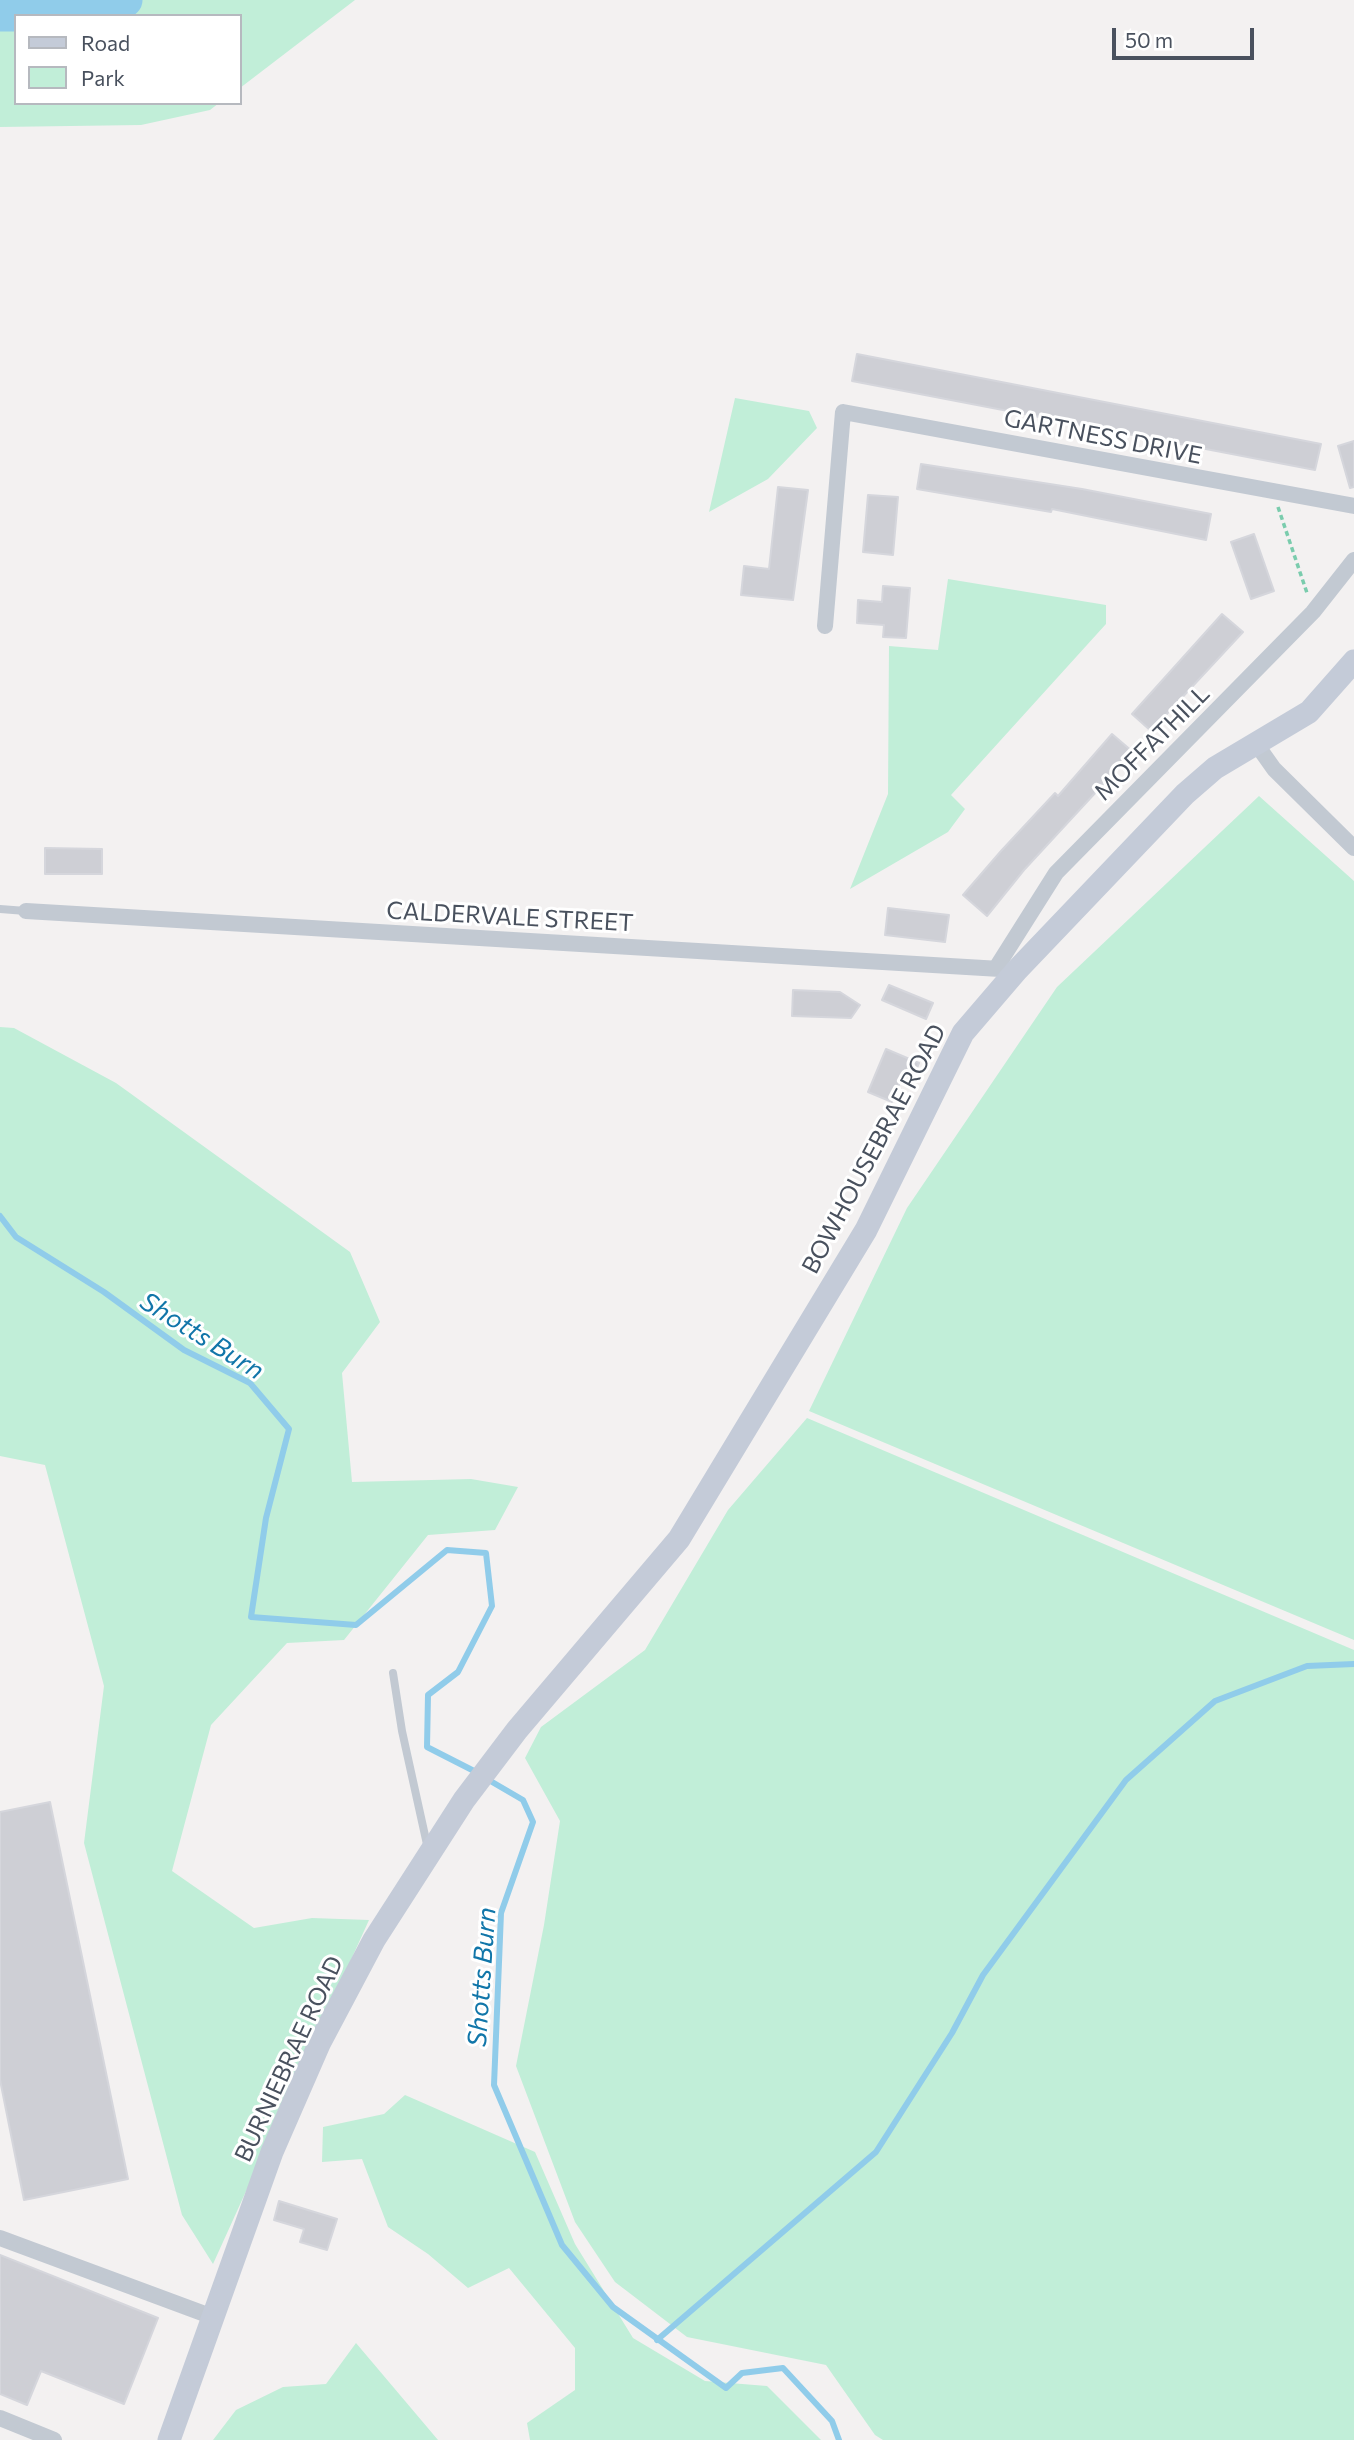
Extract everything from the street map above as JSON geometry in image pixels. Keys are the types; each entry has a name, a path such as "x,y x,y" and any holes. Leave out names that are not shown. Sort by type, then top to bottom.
{"street":[{"name":"GARTNESS DRIVE","path":"825,626 843,412 1354,506"},
{"name":"MOFFATHILL","path":"1006,969 1056,873 1313,612 1354,560"},
{"name":"BOWHOUSEBRAE ROAD","path":"517,1730 679,1539 866,1230 963,1033 1006,969 1185,794 1215,768 1309,712 1354,661"},
{"path":"1257,745 1274,769 1354,848"},
{"name":"CALDERVALE STREET","path":"26,911 1006,969"},
{"name":"BURNIEBRAE ROAD","path":"169,2440 272,2152 320,2042 374,1940 464,1800 517,1730"},
{"path":"0,2238 213,2317"},
{"path":"0,2418 54,2440"}],"lane":[{"name":"CALDERVALE STREET","path":"0,909 26,911"},
{"path":"393,1673 402,1731 429,1853"}],"path":[{"path":"1273,492 1313,612"}],"green space":[{"path":"0,0 355,0 242,86 242,14 14,14 14,105 216,105 210,110 141,125 0,127"},
{"path":"735,398 809,411 817,428 768,479 709,512"},
{"path":"948,579 1106,605 1106,624 951,795 965,809 948,832 850,889 888,794 889,646 938,650"},
{"path":"1259,796 1354,881 1354,1640 809,1411 907,1208 1057,987"},
{"path":"0,1027 14,1028 116,1083 350,1252 380,1322 342,1373 352,1482 471,1479 518,1487 495,1530 428,1535 344,1640 287,1643 211,1725 172,1871 254,1928 312,1918 369,1920 213,2264 182,2215 84,1843 104,1686 45,1465 0,1456"},
{"path":"807,1418 1354,1650 1354,2440 883,2440 875,2435 826,2365 687,2337 615,2282 575,2222 516,2066 544,1925 560,1821 525,1758 541,1727 645,1650 728,1510"},
{"path":"405,2095 535,2152 575,2244 633,2338 705,2381 767,2386 821,2440 530,2440 527,2423 575,2390 575,2348 509,2268 468,2288 428,2254 388,2227 362,2159 322,2162 323,2127 384,2114"},
{"path":"356,2343 438,2440 213,2440 236,2410 283,2387 326,2384"}],"building":[{"path":"857,354 1321,444 1315,470 852,381"},
{"path":"1354,441 1354,487 1350,488 1338,446"},
{"path":"921,464 1082,489 1211,514 1206,540 1052,509 1051,512 917,489"},
{"path":"778,487 808,490 793,600 741,595 744,566 769,569"},
{"path":"868,495 898,497 893,555 863,552"},
{"path":"1254,534 1274,591 1251,599 1231,542"},
{"path":"883,586 910,588 906,638 883,637 884,625 857,623 858,600 882,602"},
{"path":"1222,614 1243,632 1151,731 1132,714"},
{"path":"1112,734 1133,752 1024,870 987,916 963,895 1055,793 1058,796"},
{"path":"45,848 102,849 102,874 45,874"},
{"path":"888,908 949,915 945,942 885,935"},
{"path":"889,985 933,1003 926,1019 882,1000"},
{"path":"793,990 840,992 860,1005 851,1018 792,1016"},
{"path":"886,1049 919,1063 910,1085 900,1082 892,1102 868,1092"},
{"path":"50,1802 128,2179 24,2200 0,2080 0,1812"},
{"path":"279,2201 337,2219 327,2250 300,2242 304,2229 274,2220"},
{"path":"0,2255 158,2318 124,2404 41,2371 27,2405 0,2394"}],"waterway":[{"path":"0,14 59,14 125,0"},
{"name":"Shotts Burn","path":"0,1216 16,1237 104,1292 184,1350 250,1383 289,1429 266,1518 251,1617 356,1625 447,1550 486,1553 492,1606 458,1672 428,1695 427,1747 478,1773"},
{"path":"657,2340 876,2152 952,2033 983,1975 1126,1780 1215,1701 1307,1666 1354,1664"},
{"name":"Shotts Burn","path":"487,1779 523,1800 533,1822 501,1913 494,2085 562,2245 613,2307 726,2388 742,2373 783,2368 832,2421 839,2440"}]}
